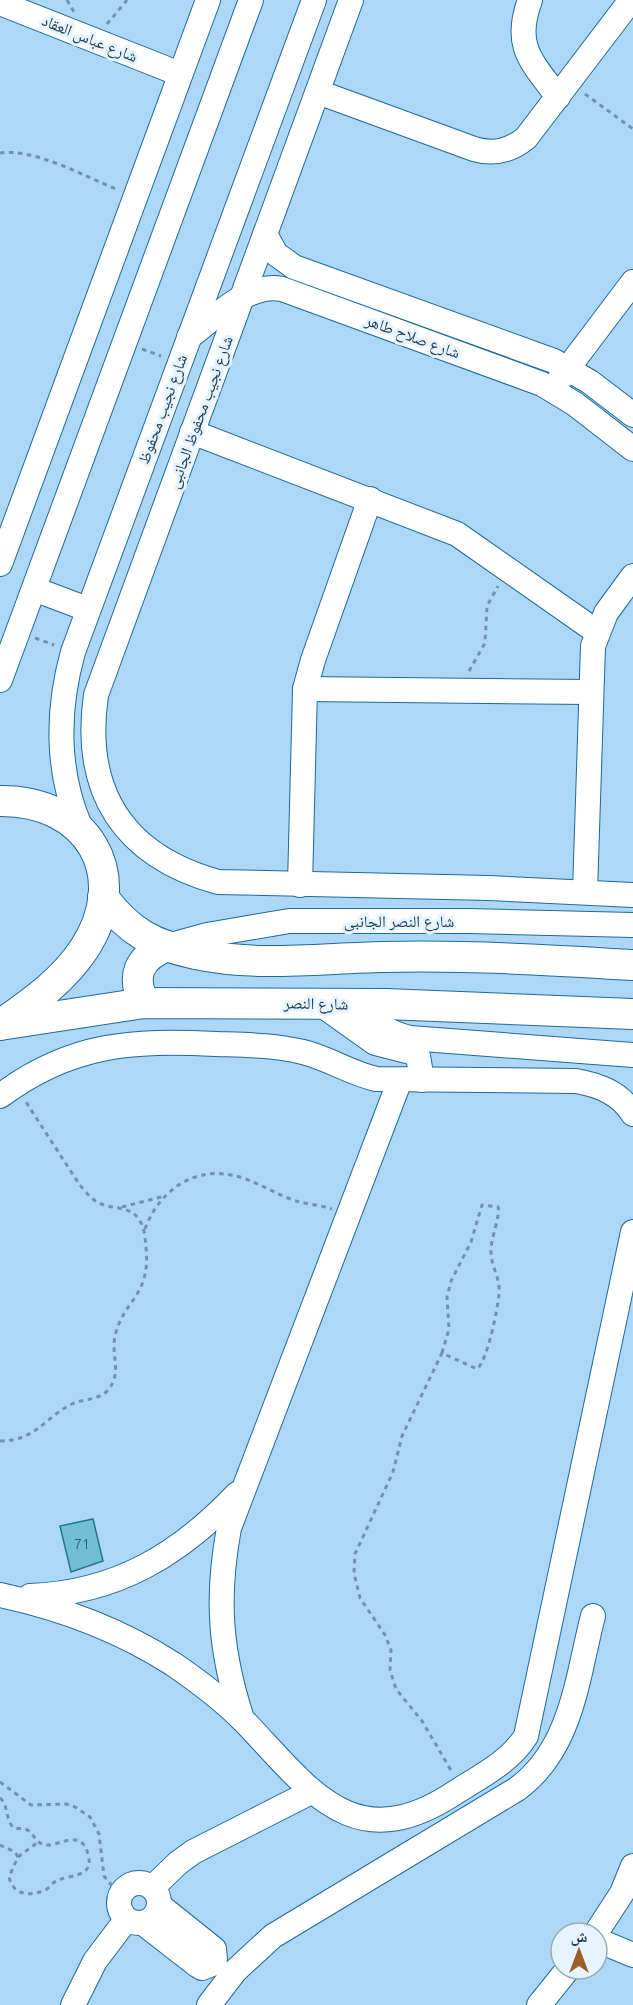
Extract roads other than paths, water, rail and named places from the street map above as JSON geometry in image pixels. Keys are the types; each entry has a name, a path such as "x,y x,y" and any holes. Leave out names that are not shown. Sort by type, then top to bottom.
{"main road":[{"path":"0,801 21,801 42,805 80,826 98,851 104,876 103,897 97,926 69,969 38,997 0,1025"},
{"path":"103,897 120,920 136,932 167,946 207,956 242,960 385,957 494,958 633,965"},
{"path":"144,1004 138,990 138,976 143,962 153,952 167,946"},
{"name":"شارع النصر","path":"0,1025 144,1004 320,1003 633,1014"}],"street":[{"path":"0,564 208,0"},
{"path":"0,680 251,0"},
{"name":"شارع نجيب محفوظ","path":"80,826 70,803 61,738 62,705 73,652 314,0"},
{"name":"شارع نجيب محفوظ الجانبى","path":"351,0 96,695 92,722 93,750 99,777 124,826 151,852 192,875 218,882 633,895"},
{"path":"530,0 522,22 524,47 529,58 563,89"},
{"path":"318,92 474,149 496,152 518,145 526,138 631,0"},
{"name":"شارع عباس العقاد","path":"0,3 180,74"},
{"name":"شارع صلاح طاهر","path":"265,234 276,254 294,267 568,368 633,415"},
{"path":"552,389 633,282"},
{"name":"شارع صلاح طاهر","path":"189,337 260,288 282,289 552,389 633,449"},
{"path":"98,300 134,312"},
{"path":"192,432 457,534 597,632"},
{"path":"300,885 305,689 313,660 370,499"},
{"path":"585,892 591,660 597,632 606,613 633,576"},
{"path":"34,589 87,609"},
{"path":"305,689 590,692"},
{"name":"شارع النصر الجانبى","path":"167,946 207,935 289,921 458,921 633,925"},
{"path":"242,1719 230,1682 222,1643 219,1604 227,1537 241,1491 348,1215 411,1080 418,1056 375,1043 320,1003"},
{"path":"363,1004 377,1023 398,1035 633,1055"},
{"path":"8,1090 49,1066 83,1052 119,1044 156,1041 282,1047 307,1053 355,1074 411,1080 576,1081 596,1085 615,1094 633,1114"},
{"path":"455,1080 456,1058 488,1044"},
{"path":"5,1596 52,1608 134,1642 190,1677 242,1719 310,1792 343,1812 380,1820 417,1814 434,1807 508,1758 526,1736 633,1232"},
{"path":"5,1596 66,1593 120,1579 154,1563 186,1542 241,1491"},
{"path":"209,2005 236,1971 273,1936 517,1789 541,1768 551,1756 564,1729 593,1616"},
{"path":"73,2005 95,1961 145,1909 164,1875 193,1852 310,1792"},
{"path":"604,1921 621,1893 633,1866"},
{"path":"134,1884 145,1909 119,1908 120,1896 134,1884"},
{"path":"609,1945 633,1955"},
{"path":"539,2005 558,1981"}]}
